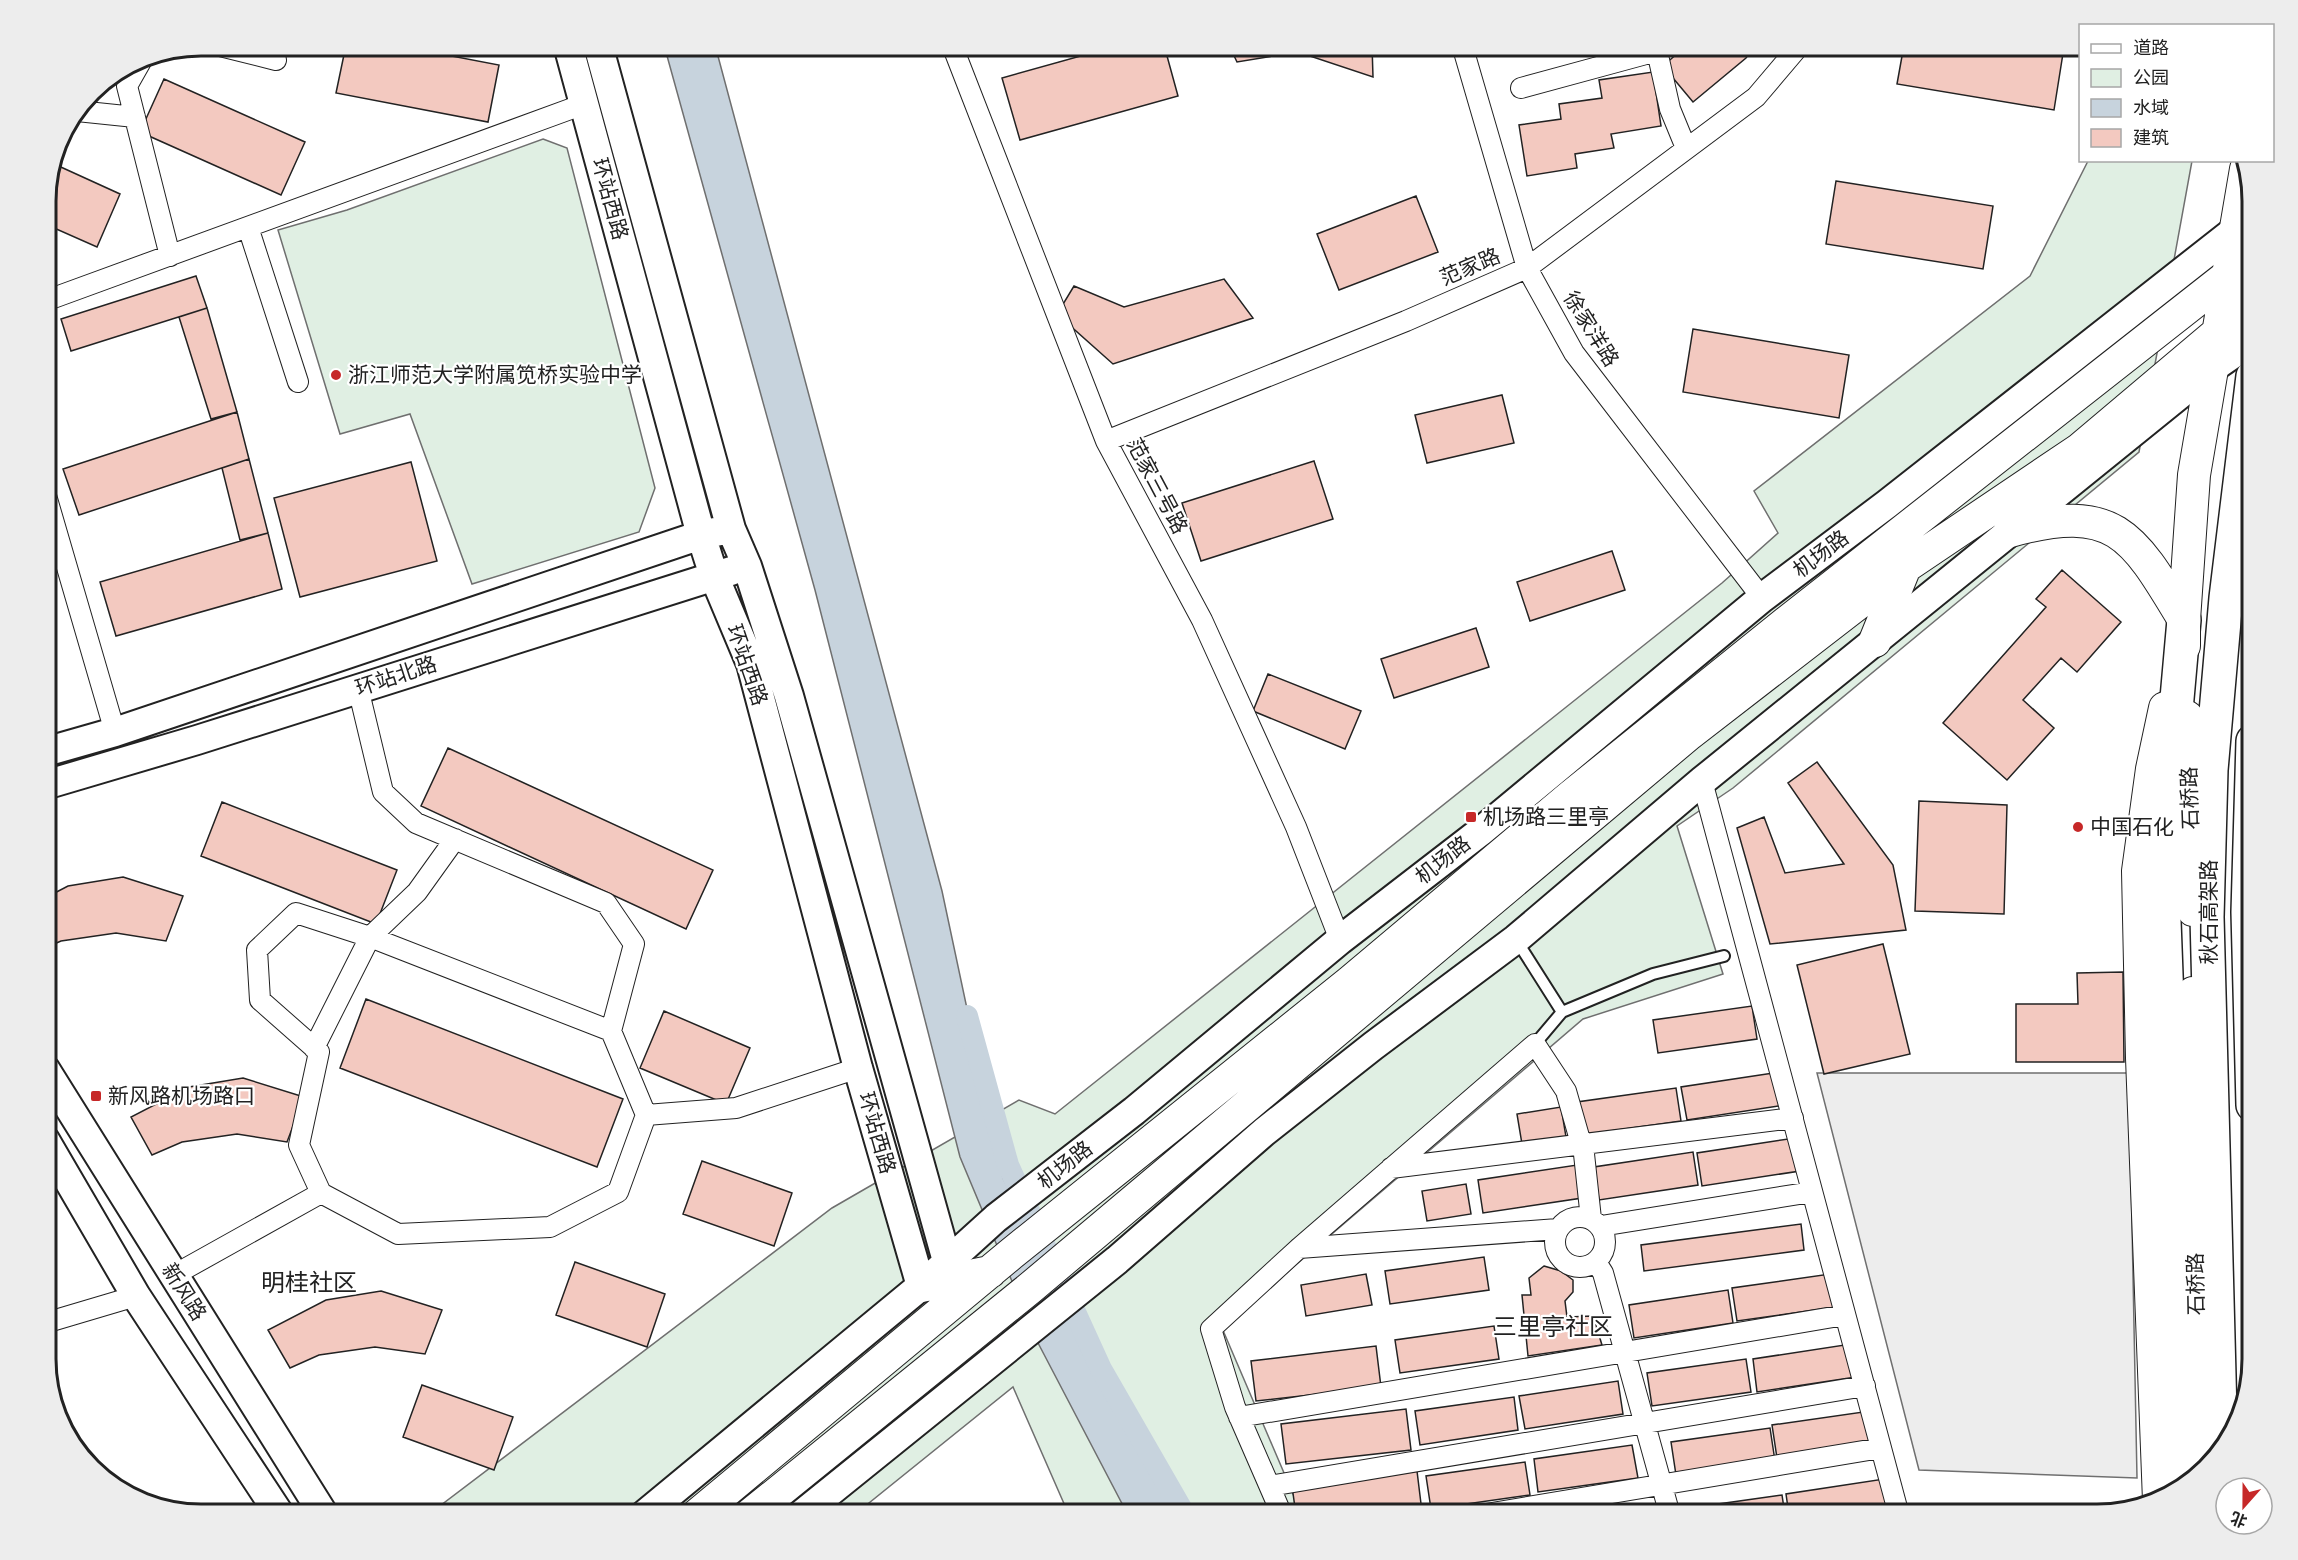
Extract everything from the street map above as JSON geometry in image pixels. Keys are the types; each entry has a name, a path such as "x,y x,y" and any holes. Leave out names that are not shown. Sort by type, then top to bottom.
{"highway":[{"name":"秋石高架路","path":"2220,1437 2207,917 2210,793 2226,598 2242,466"},
{"path":"2184,620 2162,867 2185,1475"}],"main road":[{"name":"环站西路","path":"571,56 701,535 714,576 751,664 858,1068 921,1286"},
{"name":"环站西路","path":"601,56 731,529 747,566 789,696 947,1262"},
{"name":"机场路","path":"657,1504 921,1286 996,1218 1134,1111 1340,940 1479,832 1762,598 1887,504 2242,225"},
{"name":"石桥路","path":"2202,1460 2196,1319 2192,878 2184,620 2194,475 2227,276 2242,229"},
{"name":"机场路","path":"710,1504 1001,1263 1769,637 2242,264"},
{"path":"764,1504 1030,1288 1689,734 1905,567 2080,449 2242,312"},
{"path":"814,1504 1042,1318 1117,1260 1264,1132 1372,1046 1516,939 1702,781 2211,369 2242,348"},
{"path":"2010,531 2044,522 2076,519 2111,528 2139,551 2184,620 2152,769 2138,871 2142,1058 2159,1491"},
{"name":"环站北路","path":"56,749 115,732 701,535 731,529"},
{"name":"环站北路","path":"56,782 747,566"},
{"path":"1875,641 1905,567"},
{"name":"新风路","path":"56,1087 317,1504"},
{"name":"新风路","path":"56,1159 136,1296 273,1504"},
{"path":"921,1286 1001,1263"}],"street":[{"path":"260,56 276,60"},
{"name":"范家三号路","path":"956,56 1106,441 1202,620 1296,827 1340,940"},
{"name":"徐家洋路","path":"1465,56 1527,268 1574,353 1762,598"},
{"path":"1521,88 1627,56"},
{"path":"1659,56 1670,109 1686,148"},
{"name":"范家路","path":"1106,441 1406,321 1527,268 1756,97 1791,56"},
{"path":"136,70 127,86 170,256"},
{"path":"56,298 584,104"},
{"path":"85,112 135,117"},
{"path":"248,227 298,382"},
{"path":"56,530 115,732"},
{"path":"358,688 383,792 416,823 606,903 634,944 611,1031 646,1115 618,1192 550,1227 398,1234 321,1193 299,1146 319,1052 260,1000 258,950 296,913 370,937 611,1031"},
{"path":"1702,781 1896,1504"},
{"path":"314,1048 370,937 417,892 455,839"},
{"path":"1277,1504 1239,1417 1211,1329 1299,1248 1535,1044 1566,1091 1581,1144 1596,1223 1606,1241 1605,1249 1596,1262 1580,1268 1564,1262 1555,1246 1558,1229"},
{"path":"646,1115 736,1108 858,1068"},
{"path":"1391,1168 1793,1118"},
{"path":"1299,1248 1558,1229 1571,1218 1596,1223 1812,1192"},
{"path":"174,1275 321,1193"},
{"path":"1596,1262 1603,1273 1668,1504"},
{"path":"56,1320 136,1296"},
{"path":"1239,1417 1625,1350 1845,1315"},
{"path":"1270,1486 1864,1386"},
{"path":"1545,1504 1881,1448"}],"lane":[{"path":"1516,939 1562,1012"},
{"path":"1535,1044 1562,1012 1653,974 1724,956"}],"green space":[{"path":"543,139 567,148 655,488 639,532 472,584 410,414 340,434 278,230 347,210"},
{"path":"2087,162 2192,162 2139,452 1733,788 1677,826 1723,974 1583,1019 1222,1328 1297,1504 1064,1504 1013,1387 868,1504 442,1504 832,1208 1019,1100 1055,1114 1722,583 1778,533 1754,491 2030,276"}],"shaded area":[{"path":"1817,1073 2129,1073 2137,1478 1919,1470"}],"water":[{"path":"667,56 718,56 942,891 1003,1178 1171,1504 1122,1504 1037,1341 960,1157 815,590"}],"building":[{"path":"344,56 452,56 499,65 488,122 336,93"},
{"path":"1081,56 1167,56 1178,96 1020,140 1002,78"},
{"path":"1234,56 1274,56 1237,62"},
{"path":"1310,56 1372,56 1373,77"},
{"path":"1674,56 1747,56 1693,102 1663,66"},
{"path":"1902,56 2063,56 2054,110 1897,84"},
{"path":"1653,72 1661,126 1611,134 1614,148 1575,154 1577,168 1527,176 1519,125 1561,119 1559,104 1602,98 1599,80"},
{"path":"164,79 305,142 281,195 140,132"},
{"path":"59,166 120,194 97,247 56,229 56,191"},
{"path":"1836,181 1993,206 1983,269 1826,244"},
{"path":"1416,196 1438,252 1339,290 1317,234"},
{"path":"196,276 207,308 71,351 61,319"},
{"path":"1224,279 1253,318 1113,364 1057,314 1074,286 1124,307"},
{"path":"207,308 237,412 211,419 179,317"},
{"path":"1693,329 1849,355 1839,418 1683,392"},
{"path":"1502,395 1514,443 1427,463 1415,415"},
{"path":"237,412 249,459 79,515 63,469"},
{"path":"249,459 268,533 240,540 222,468"},
{"path":"1314,461 1333,519 1201,561 1182,503"},
{"path":"411,462 437,561 300,597 274,498"},
{"path":"268,533 282,589 116,636 100,582"},
{"path":"1612,551 1625,590 1530,621 1517,582"},
{"path":"2062,570 2121,622 2077,672 2061,658 2023,700 2054,728 2007,780 1943,723 2046,607 2036,599"},
{"path":"1476,628 1489,667 1394,698 1381,659"},
{"path":"1268,674 1361,711 1345,749 1253,711"},
{"path":"448,748 713,870 686,929 421,806"},
{"path":"1817,762 1893,865 1906,930 1770,944 1737,828 1764,817 1785,873 1844,864 1788,783"},
{"path":"1919,801 2007,805 2004,914 1915,911"},
{"path":"222,802 397,870 376,924 201,856"},
{"path":"123,877 183,896 166,941 116,933 56,943 56,892 68,886"},
{"path":"1883,944 1910,1054 1824,1074 1797,965"},
{"path":"2123,972 2124,1062 2016,1062 2016,1004 2078,1004 2077,973"},
{"path":"366,999 623,1099 597,1167 340,1068"},
{"path":"1752,1006 1757,1039 1658,1053 1653,1020"},
{"path":"664,1011 750,1048 726,1104 640,1068"},
{"path":"1780,1072 1785,1105 1687,1120 1681,1087"},
{"path":"243,1078 304,1097 287,1142 237,1134 182,1142 152,1155 131,1117 189,1087"},
{"path":"1676,1088 1681,1121 1582,1135 1577,1102"},
{"path":"1561,1107 1566,1137 1522,1144 1517,1114"},
{"path":"1795,1138 1800,1171 1702,1186 1697,1153"},
{"path":"1693,1152 1698,1185 1599,1200 1594,1167"},
{"path":"702,1161 792,1193 774,1246 683,1214"},
{"path":"1577,1165 1582,1198 1483,1213 1478,1180"},
{"path":"1466,1184 1471,1214 1427,1221 1422,1191"},
{"path":"1801,1224 1804,1250 1644,1271 1641,1245"},
{"path":"1484,1257 1489,1290 1390,1304 1385,1271"},
{"path":"575,1262 665,1294 647,1347 556,1315"},
{"path":"1544,1266 1561,1271 1573,1280 1573,1292 1565,1301 1567,1317 1593,1316 1602,1345 1528,1356 1522,1295 1531,1295 1529,1278"},
{"path":"1366,1274 1372,1305 1306,1316 1301,1285"},
{"path":"1830,1274 1836,1307 1737,1321 1732,1288"},
{"path":"1728,1290 1733,1323 1634,1338 1629,1305"},
{"path":"381,1291 442,1310 425,1354 375,1347 319,1355 290,1368 268,1330 326,1300"},
{"path":"1494,1326 1499,1359 1400,1373 1395,1340"},
{"path":"1851,1344 1856,1377 1757,1392 1753,1359"},
{"path":"1376,1346 1381,1387 1256,1401 1251,1361"},
{"path":"1746,1359 1751,1392 1652,1406 1647,1373"},
{"path":"1618,1381 1623,1414 1525,1429 1519,1396"},
{"path":"422,1385 513,1417 494,1470 403,1437"},
{"path":"1514,1397 1518,1430 1420,1445 1415,1411"},
{"path":"1406,1409 1411,1450 1286,1464 1281,1424"},
{"path":"1870,1411 1875,1444 1777,1458 1772,1425"},
{"path":"1770,1428 1775,1461 1676,1475 1671,1442"},
{"path":"1632,1445 1638,1478 1538,1492 1534,1459"},
{"path":"1525,1462 1530,1495 1466,1504 1430,1504 1426,1476"},
{"path":"1417,1471 1421,1504 1294,1504 1292,1486"},
{"path":"1884,1479 1888,1504 1787,1504 1786,1494"},
{"path":"1782,1495 1783,1504 1718,1504"}],"waterway":[{"path":"967,1016 1008,1165 1101,1369 1179,1504"}],"place":[{"name":"浙江师范大学附属笕桥实验中学","path":"336,375"},
{"name":"机场路三里亭","path":"1471,817"},
{"name":"中国石化","path":"2078,827"},
{"name":"新风路机场路口","path":"96,1096"}],"district":[{"name":"明桂社区","path":"309,1283"},
{"name":"三里亭社区","path":"1553,1327"}]}
